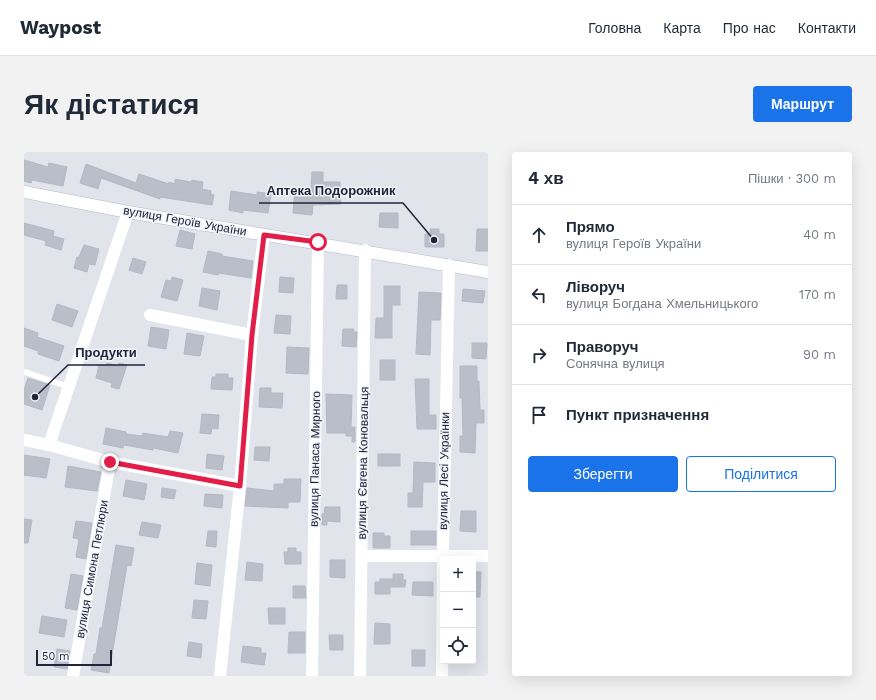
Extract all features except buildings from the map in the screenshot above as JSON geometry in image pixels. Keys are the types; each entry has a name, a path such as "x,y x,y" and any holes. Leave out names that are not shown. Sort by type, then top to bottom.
{"street":[{"name":"вулиця Героїв України","path":"24,192 128,212 264,235 318,242 488,272"},
{"path":"49,445 128,212"},
{"path":"220,676 240,486 252,335 264,235"},
{"name":"вулиця Панаса Мирного","path":"312,676 318,242"},
{"name":"вулиця Євгена Коновальця","path":"360,676 365,250"},
{"name":"вулиця Лесі Українки","path":"442,556 448,265"},
{"path":"150,315 252,335"},
{"path":"24,440 49,445 110,462 240,486"},
{"name":"вулиця Симона Петлюри","path":"73,676 110,462"},
{"path":"362,556 440,556"},
{"path":"476,556 488,556"},
{"name":"вулиця Лесі Українки","path":"442,592 442,676"}],"lane":[{"path":"25,372 69,387"}],"place":[{"name":"Аптека Подорожник","path":"434,240"},
{"name":"Продукти","path":"35,397"}],"route":[{"path":"110,462 240,486 252,335 264,235 318,242"}]}
